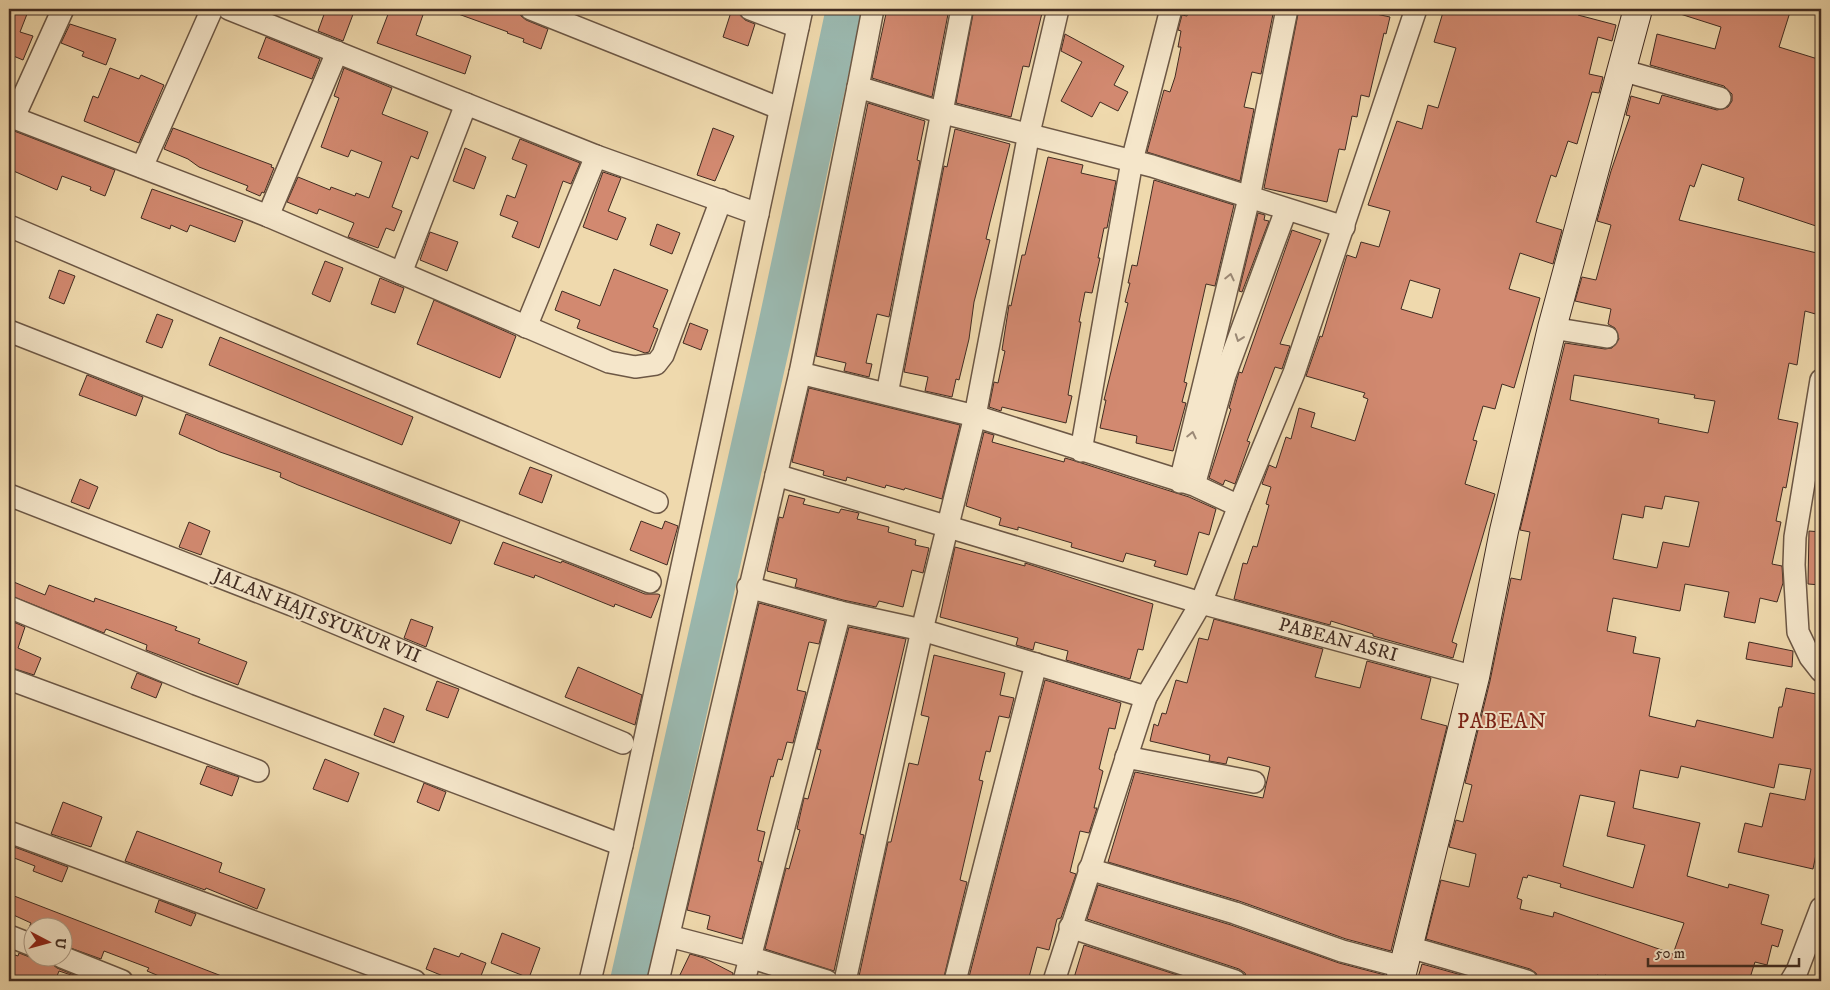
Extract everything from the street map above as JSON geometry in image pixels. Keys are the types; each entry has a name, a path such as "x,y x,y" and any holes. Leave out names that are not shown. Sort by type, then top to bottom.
{"street":[{"path":"63,9 11,116 268,216 608,362 635,367 656,364 663,355 721,200"},
{"path":"142,167 212,9"},
{"path":"229,9 596,156 758,214"},
{"path":"531,9 779,108"},
{"path":"590,981 622,845 758,214 779,108 800,18 750,9"},
{"path":"658,981 748,588 800,373 873,9"},
{"path":"887,394 940,112 962,9"},
{"path":"845,981 922,630 975,416 1029,133 1058,9"},
{"path":"1080,451 1132,161 1171,9"},
{"path":"1187,484 1249,198 1287,9"},
{"path":"1054,981 1146,698 1201,604 1294,373 1416,9"},
{"path":"1404,965 1475,677 1504,531 1552,328 1638,9"},
{"path":"268,216 337,52"},
{"path":"1621,70 1720,98"},
{"path":"858,87 940,112 1029,133 1132,161 1344,227"},
{"path":"400,273 466,104"},
{"path":"526,327 596,156"},
{"path":"1187,484 1286,210"},
{"path":"9,226 658,502"},
{"path":"1552,328 1607,337"},
{"path":"9,331 650,582"},
{"path":"800,373 975,416 1187,484 1239,506"},
{"path":"1821,380 1795,537 1794,565 1798,632 1810,657 1821,671"},
{"name":"PABEAN ASRI","path":"776,475 1201,604 1475,677"},
{"name":"JALAN HAJI SYUKUR VII","path":"9,494 292,605 623,743"},
{"path":"748,588 840,612 922,630 1146,698"},
{"path":"9,607 196,684 622,845"},
{"path":"744,981 840,612"},
{"path":"955,981 1036,664"},
{"path":"9,679 258,771"},
{"path":"1126,757 1254,782"},
{"path":"9,832 415,981"},
{"path":"1089,869 1235,913 1342,951 1404,965 1527,981"},
{"path":"1792,981 1798,971 1821,908"},
{"path":"1070,927 1235,981"},
{"path":"9,936 22,941"},
{"path":"669,936 749,957 827,981"},
{"path":"72,961 122,981"}],"building":[{"path":"9,9 29,9 20,32 33,36 23,60 11,55 9,58"},
{"path":"326,9 355,9 343,41 318,31"},
{"path":"390,9 425,9 416,35 471,56 465,74 377,43"},
{"path":"451,9 519,9 521,16 526,20 548,29 541,49 523,42 524,39 508,32 450,11"},
{"path":"732,9 738,11 745,20 755,24 748,46 723,37"},
{"path":"887,9 949,9 932,97 872,78"},
{"path":"974,9 1043,9 1029,67 1023,66 1011,117 956,103"},
{"path":"1189,9 1274,9 1261,74 1252,72 1244,107 1254,109 1240,181 1147,152 1164,90 1170,92 1175,77 1181,47 1178,47 1181,31 1178,30 1182,15 1187,16"},
{"path":"1299,9 1353,9 1390,17 1386,34 1384,33 1369,97 1361,95 1357,117 1352,116 1345,150 1339,149 1327,202 1264,188"},
{"path":"1444,9 1581,9 1578,15 1616,25 1612,41 1598,37 1589,74 1603,77 1599,93 1592,92 1577,144 1568,141 1556,177 1551,175 1536,222 1562,230 1553,264 1520,253 1509,289 1540,298 1514,388 1502,384 1495,409 1483,406 1473,440 1477,441 1465,484 1495,494 1452,642 1457,644 1453,658 1373,636 1373,634 1331,621 1330,625 1234,599 1243,563 1247,564 1253,546 1257,547 1269,505 1266,504 1271,487 1262,484 1269,465 1276,468 1286,437 1291,439 1299,408 1315,413 1311,427 1355,441 1368,399 1363,397 1365,393 1306,376 1320,336 1322,337 1347,255 1356,258 1361,242 1379,247 1390,211 1368,205 1397,121 1422,129 1428,105 1438,108 1456,48 1434,42","holes":["1410,280 1440,289 1432,318 1401,309"]},
{"path":"1674,9 1791,9 1779,47 1821,60 1821,210 1816,226 1738,200 1744,178 1702,164 1694,187 1690,185 1679,220 1821,254 1821,303 1819,315 1805,311 1797,365 1789,363 1778,419 1798,423 1786,488 1783,487 1776,521 1781,522 1772,564 1782,566 1783,583 1777,602 1760,598 1755,623 1724,617 1729,592 1685,584 1680,611 1613,598 1607,631 1636,637 1633,653 1660,658 1649,716 1695,727 1697,720 1773,738 1779,707 1782,707 1786,688 1821,695 1821,830 1813,869 1738,852 1745,823 1762,827 1770,793 1805,800 1811,769 1779,764 1774,788 1681,766 1678,778 1640,770 1633,808 1700,823 1687,876 1728,888 1729,884 1769,895 1761,924 1783,930 1778,947 1772,945 1767,965 1755,962 1749,981 1623,981 1605,975 1604,977 1597,975 1596,981 1539,981 1536,973 1530,969 1426,939 1441,880 1469,887 1476,854 1449,847 1456,820 1463,822 1472,785 1465,783 1490,681 1511,578 1521,580 1530,532 1520,530 1565,343 1605,349 1612,348 1619,339 1615,328 1608,324 1611,309 1575,301 1582,277 1596,280 1611,225 1597,221 1611,171 1630,116 1626,115 1631,96 1659,104 1662,95 1717,110 1728,107 1732,101 1732,94 1724,86 1650,65 1657,34 1715,49 1721,27 1674,12","holes":["1574,375 1695,395 1694,398 1715,401 1708,433 1658,423 1659,419 1570,400","1665,496 1699,502 1689,547 1663,542 1657,568 1613,559 1622,514 1643,518 1645,506 1662,509","1580,795 1615,802 1607,836 1645,845 1633,888 1563,866","1528,875 1561,884 1560,887 1684,923 1673,954 1554,912 1553,917 1520,909 1522,900 1517,898 1523,877 1527,878"]},
{"path":"70,24 116,39 106,65 82,56 84,52 61,43"},
{"path":"1065,34 1124,66 1114,85 1128,92 1118,111 1100,102 1092,117 1061,101 1082,62 1061,51"},
{"path":"266,37 320,59 312,79 258,58"},
{"path":"110,68 139,79 141,75 164,85 139,143 84,121 93,96 98,98"},
{"path":"344,68 392,88 382,114 428,132 418,159 411,156 392,207 402,211 394,231 386,228 378,248 348,237 354,223 319,209 317,214 287,202 298,177 330,190 331,187 355,196 356,193 369,198 382,162 351,150 348,157 321,147 339,98 334,96"},
{"path":"868,103 925,121 917,160 920,161 889,317 877,314 866,363 872,364 869,377 844,371 846,363 816,356"},
{"path":"173,128 272,165 271,167 274,168 264,193 262,192 260,196 246,190 248,186 199,167 188,159 164,149"},
{"path":"713,128 734,136 715,181 697,175"},
{"path":"9,129 115,170 105,196 90,190 91,187 62,176 57,190 9,169"},
{"path":"955,129 1010,144 986,239 990,240 974,302 969,339 959,380 956,379 952,397 925,391 928,377 904,372 944,166 947,167"},
{"path":"520,139 580,163 571,184 563,181 539,248 512,237 518,222 500,215 507,195 515,198 527,165 512,159"},
{"path":"465,148 486,157 474,189 453,181"},
{"path":"1048,157 1083,165 1081,173 1116,181 1107,228 1104,228 1098,258 1100,258 1092,293 1085,292 1068,395 1072,396 1066,423 1002,407 1001,411 989,407 994,382 998,383 1005,351 1002,350 1009,305 1011,306 1022,255 1025,255"},
{"path":"603,172 621,178 608,211 626,218 617,240 583,227"},
{"path":"1154,180 1234,205 1215,286 1206,284 1184,382 1187,383 1182,402 1186,403 1173,451 1136,443 1137,436 1100,428 1106,400 1104,400 1128,303 1125,302 1130,283 1128,283 1132,265 1137,266"},
{"path":"152,189 243,221 235,242 190,225 187,232 171,225 170,229 141,218"},
{"path":"1258,213 1265,215 1264,220 1269,221 1242,292 1239,291"},
{"path":"657,224 680,233 672,254 650,245"},
{"path":"1292,230 1321,240 1280,344 1290,346 1282,369 1275,367 1247,441 1250,442 1235,484 1225,480 1223,485 1209,478 1231,409 1229,408 1239,372 1242,373"},
{"path":"430,232 458,242 447,271 420,260"},
{"path":"325,261 343,268 330,302 312,294"},
{"path":"614,269 668,290 653,327 658,329 649,352 645,353 577,328 580,320 555,310 562,291 600,306"},
{"path":"59,270 75,276 64,304 49,298"},
{"path":"380,278 404,288 395,313 371,304"},
{"path":"434,300 516,336 500,378 417,344"},
{"path":"157,314 173,320 162,348 146,342"},
{"path":"690,323 708,330 701,350 683,343"},
{"path":"220,337 413,417 402,445 209,365"},
{"path":"87,375 143,397 136,416 79,395"},
{"path":"809,388 960,425 942,499 905,488 904,490 886,485 885,488 847,477 846,481 823,475 824,471 792,462"},
{"path":"186,414 460,521 451,544 298,485 280,477 281,473 220,452 179,434"},
{"path":"984,432 994,435 992,442 1064,462 1065,458 1072,460 1189,497 1216,509 1209,535 1199,532 1187,575 1154,566 1156,561 1126,553 1123,562 1071,547 1072,543 1018,527 1018,530 999,525 1001,518 966,506"},
{"path":"530,467 552,475 542,503 519,494"},
{"path":"80,479 98,487 89,509 71,502"},
{"path":"789,495 805,499 803,504 839,513 841,509 859,513 857,519 889,527 888,532 916,540 915,545 929,548 923,573 912,570 903,607 879,601 876,607 843,600 795,587 797,579 767,571 779,517 783,518"},
{"path":"641,521 662,529 665,521 678,526 667,565 630,550"},
{"path":"189,522 210,531 201,555 179,547"},
{"path":"1809,531 1821,532 1821,585 1808,584"},
{"path":"503,542 561,563 562,561 645,594 660,595 651,618 615,604 614,607 535,575 534,578 494,564"},
{"path":"955,547 1025,566 1025,563 1153,604 1143,650 1138,649 1130,679 1066,660 1068,651 1035,642 1033,650 1016,645 1018,638 940,617"},
{"path":"9,580 45,595 49,585 94,602 95,598 177,627 175,630 200,639 198,643 247,662 238,685 146,650 147,645 106,629 104,633 9,595"},
{"path":"759,603 825,621 819,644 809,642 797,690 806,692 793,743 787,742 782,760 778,759 773,777 771,776 757,830 765,832 758,861 762,862 742,939 707,929 710,916 687,910"},
{"path":"411,619 433,627 426,647 404,638"},
{"path":"1214,619 1323,649 1315,677 1360,688 1367,661 1431,678 1421,719 1447,726 1391,951 1346,939 1239,901 1108,862 1135,772 1263,798 1270,767 1228,757 1226,764 1209,761 1210,755 1150,741 1154,724 1158,726 1162,713 1166,714 1176,680 1187,683 1199,638 1208,640"},
{"path":"9,620 25,627 18,648 41,658 34,675 9,667"},
{"path":"849,627 906,639 860,834 864,835 834,971 765,949 786,868 789,869 800,830 797,829 804,798 808,799 821,750 817,749"},
{"path":"1749,642 1793,651 1792,667 1746,659"},
{"path":"934,655 1005,673 1000,695 1014,698 1009,718 999,716 990,752 986,751 979,780 983,781 960,880 967,882 943,981 858,981 888,842 891,842 909,763 918,765 929,717 921,715"},
{"path":"578,667 642,695 635,725 565,697"},
{"path":"137,673 162,683 156,698 131,688"},
{"path":"1045,680 1121,703 1115,729 1109,728 1099,769 1103,771 1094,808 1097,808 1089,833 1080,831 1070,872 1076,874 1061,918 1057,919 1049,950 1037,947 1028,981 968,981"},
{"path":"437,681 459,689 448,718 426,710"},
{"path":"384,708 404,716 394,743 374,735"},
{"path":"325,759 359,773 348,802 313,789"},
{"path":"207,766 239,777 232,796 200,784"},
{"path":"424,783 446,792 439,811 417,802"},
{"path":"63,802 102,817 91,847 51,834"},
{"path":"137,831 222,863 219,872 265,889 257,909 206,888 205,890 125,861"},
{"path":"9,845 68,867 62,882 33,871 35,866 9,856"},
{"path":"1098,885 1231,925 1339,963 1385,975 1384,981 1321,981 1307,978 1306,981 1254,981 1247,979 1245,973 1239,969 1087,919"},
{"path":"9,894 71,918 22,919 9,913"},
{"path":"159,900 196,914 191,926 155,912"},
{"path":"72,918 232,980 171,981 147,971 149,968 104,951 101,959 72,949"},
{"path":"502,933 540,948 529,978 491,963"},
{"path":"1084,945 1196,981 1073,981"},
{"path":"434,948 459,957 461,953 486,963 479,981 455,981 426,969"},
{"path":"9,953 18,956 19,953 22,954 22,968 57,968 89,981 59,971 55,981 9,981"},
{"path":"690,954 704,958 733,973 732,981 677,981"},
{"path":"1422,964 1483,981 1417,981"}],"waterway":[{"path":"628,981 774,335 844,9"}],"district":[{"name":"PABEAN","path":"1502,722"}]}
